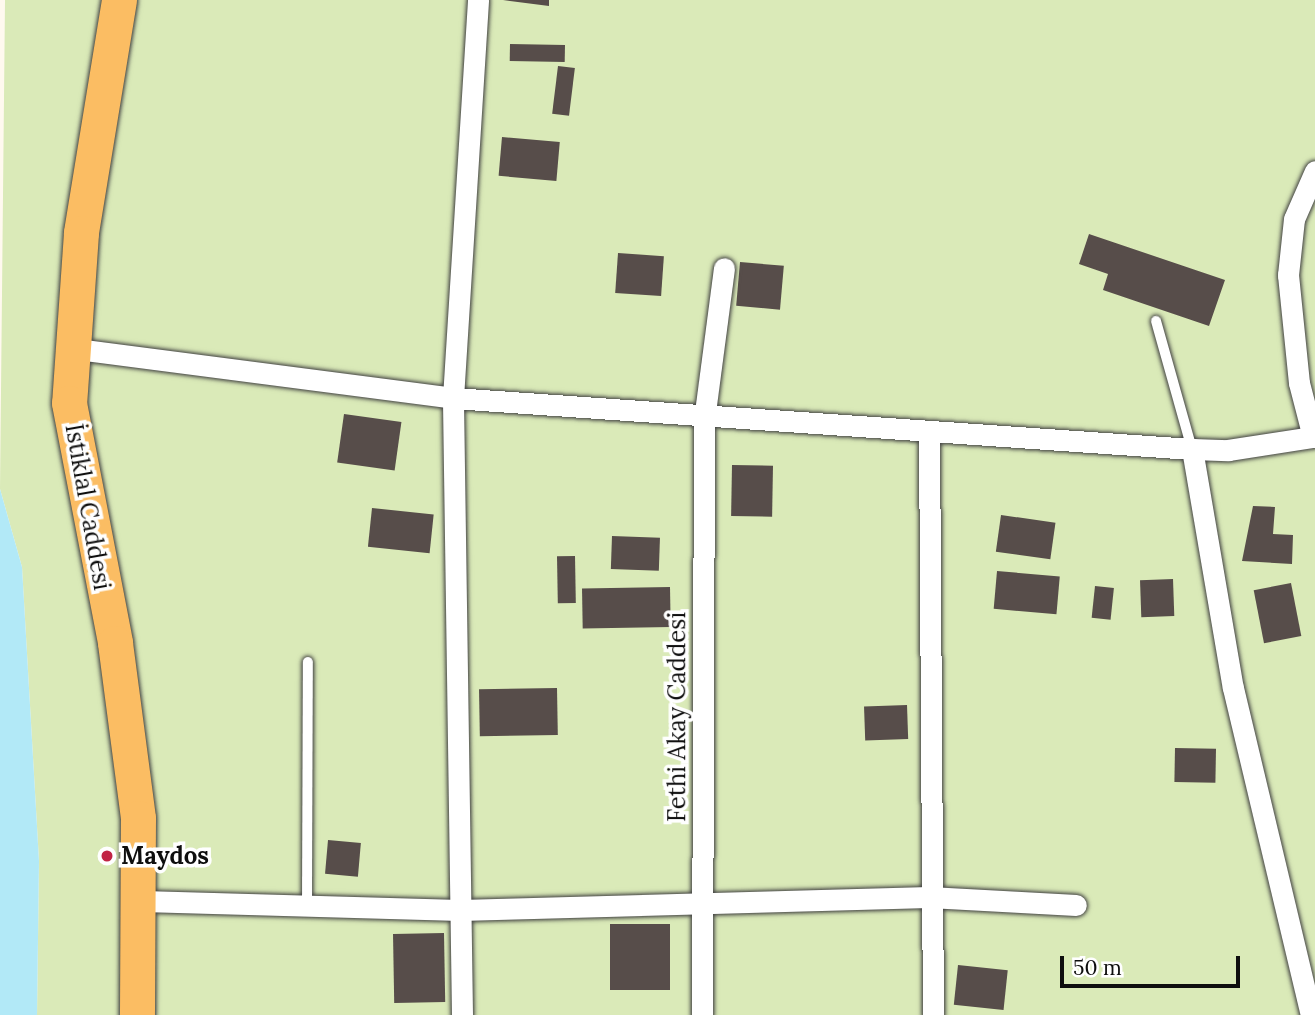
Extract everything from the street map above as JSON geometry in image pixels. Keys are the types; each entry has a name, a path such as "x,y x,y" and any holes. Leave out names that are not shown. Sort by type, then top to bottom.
{"main road":[{"name":"İstiklal Caddesi","path":"119,0 69,348 69,403 128,729 142,901 137,1015"}],"street":[{"path":"462,1015 453,398 478,0"},
{"path":"69,348 453,398 704,420 1227,450 1313,437 1299,383 1288,275 1294,219 1315,171"},
{"name":"Fethi Akay Caddesi","path":"702,1015 704,420 723,268"},
{"path":"929,434 929,897 933,1015"},
{"path":"1192,449 1233,688 1311,1015"},
{"path":"142,901 460,910 703,899 929,897 1076,905"}],"lane":[{"path":"1156,321 1192,449"},
{"path":"307,662 307,905"}],"green space":[{"path":"5,0 1315,0 1315,1015 37,1015 39,861 22,567 0,489"}],"water":[{"path":"0,489 22,567 39,861 37,1015 0,1015"}],"building":[{"path":"503,0 549,0 549,6"},
{"path":"510,44 565,45 565,62 510,61"},
{"path":"558,66 575,68 569,116 552,114"},
{"path":"502,137 560,142 556,181 499,176"},
{"path":"1089,234 1225,280 1209,326 1103,290 1108,274 1079,264"},
{"path":"618,253 664,256 661,296 615,293"},
{"path":"740,262 784,266 780,310 736,306"},
{"path":"344,414 401,422 395,471 337,463"},
{"path":"732,465 773,466 772,517 731,516"},
{"path":"1253,506 1275,507 1273,534 1293,535 1292,564 1242,561"},
{"path":"372,508 434,514 430,553 368,547"},
{"path":"1001,515 1055,523 1050,559 996,552"},
{"path":"612,536 660,538 659,571 611,569"},
{"path":"557,556 575,556 576,603 558,603"},
{"path":"997,571 1060,576 1056,614 994,609"},
{"path":"1173,579 1174,616 1141,617 1140,580"},
{"path":"1291,583 1301,636 1264,643 1254,590"},
{"path":"1095,586 1114,588 1111,620 1092,618"},
{"path":"670,587 671,627 583,629 582,589"},
{"path":"557,688 558,735 480,736 479,689"},
{"path":"907,705 908,739 865,740 864,707"},
{"path":"1175,748 1216,749 1215,783 1174,782"},
{"path":"328,840 361,843 358,877 325,874"},
{"path":"610,924 670,924 670,990 610,990"},
{"path":"444,933 445,1002 394,1003 393,934"},
{"path":"958,965 1008,970 1004,1010 954,1005"}],"place":[{"name":"Maydos","path":"107,856"}]}
